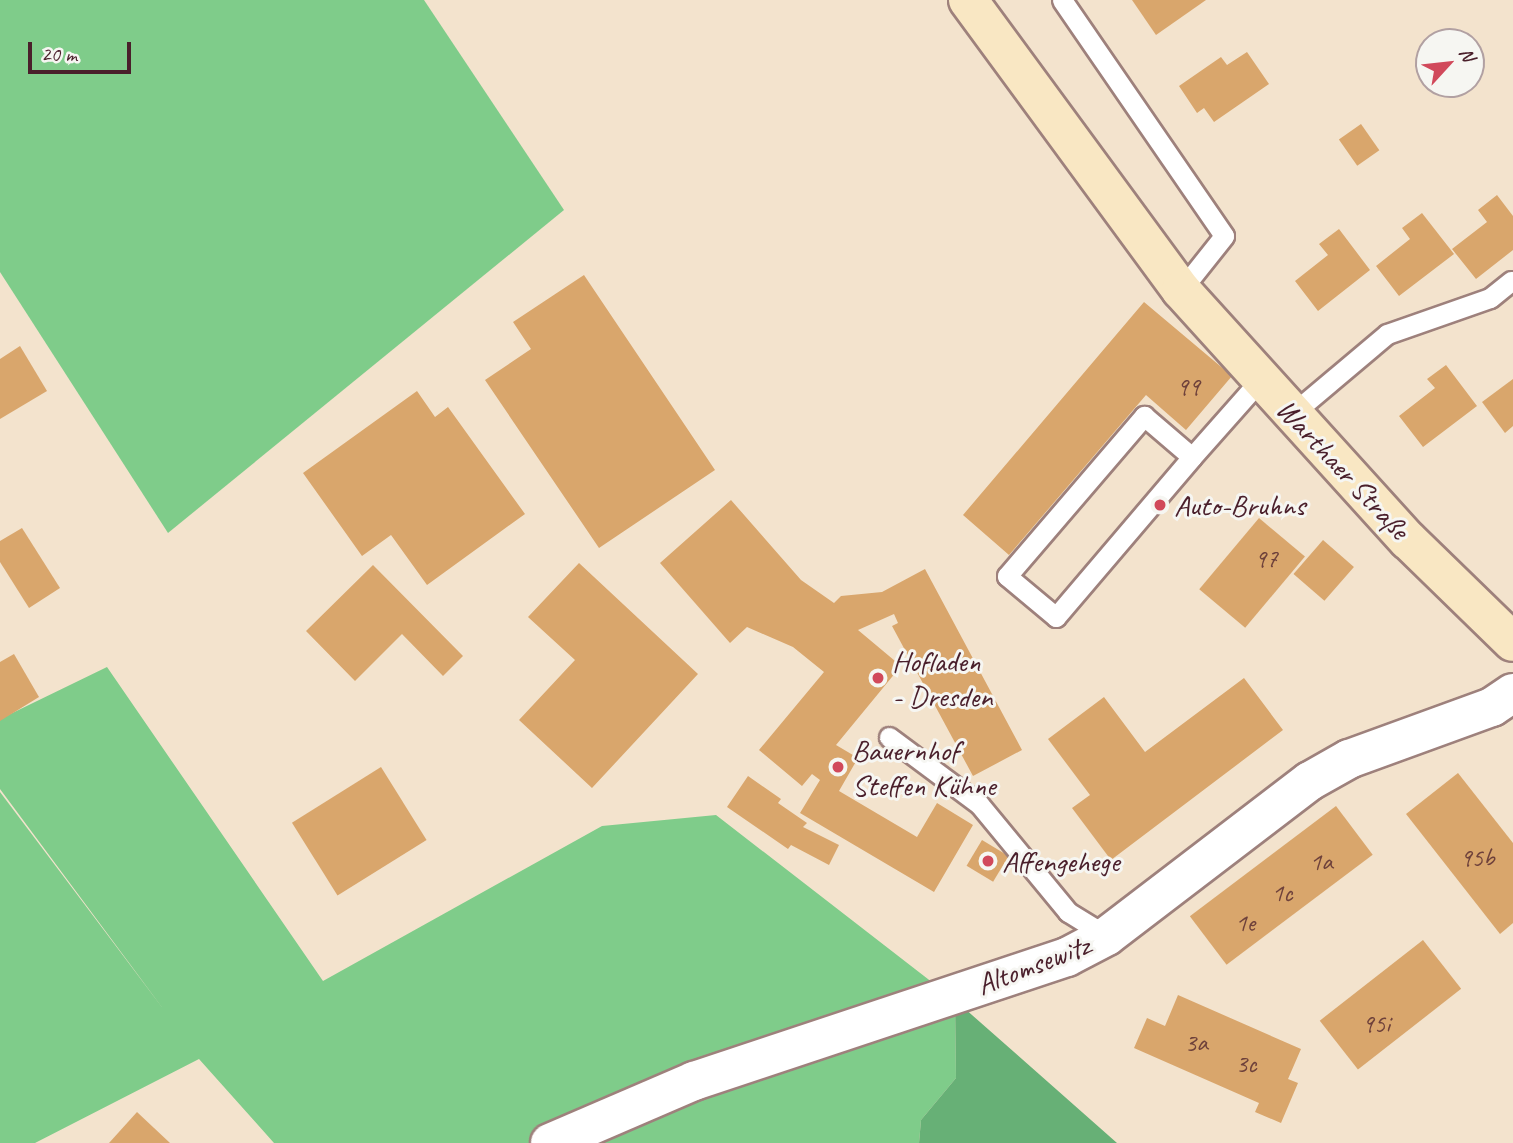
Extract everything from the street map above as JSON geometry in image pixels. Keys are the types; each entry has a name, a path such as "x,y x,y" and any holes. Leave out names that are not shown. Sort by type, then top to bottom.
{"street":[{"name":"Warthaer Straße","path":"968,0 1181,289 1408,540 1513,642"},
{"name":"Altomsewitz","path":"550,1143 694,1081 1067,957 1107,936 1310,781 1349,759 1492,707 1513,693"}],"lane":[{"path":"1062,0 1224,236 1181,289"},
{"path":"1292,414 1387,334 1490,298 1511,281"},
{"path":"1192,457 1144,416 1007,576 1056,617 1261,379"},
{"path":"889,737 979,804 1068,912 1107,936"}],"green space":[{"path":"0,0 424,0 564,210 168,533 0,272"},
{"path":"107,667 323,981 602,826 716,815 955,1000 956,1078 921,1120 919,1143 274,1143 199,1059 35,1143 0,1143 0,792 164,1010 0,789 0,719"},
{"path":"955,1000 1117,1143 919,1143 921,1120 956,1078"}],"building":[{"path":"1132,0 1206,0 1156,35"},
{"path":"1247,52 1269,84 1214,122 1204,108 1197,113 1179,86 1221,57 1227,65"},
{"path":"1361,124 1379,150 1357,166 1339,139"},
{"path":"1497,195 1513,216 1513,250 1476,279 1452,249 1487,222 1478,210"},
{"path":"1422,213 1454,254 1399,296 1376,266 1410,239 1402,228"},
{"path":"1339,229 1370,270 1318,311 1295,281 1328,255 1319,244"},
{"path":"584,275 715,470 599,548 485,380 531,349 513,322"},
{"path":"1144,302 1232,376 1186,430 1146,395 1009,555 963,515"},
{"path":"20,346 47,391 0,419 0,359"},
{"path":"1446,365 1477,406 1423,447 1399,416 1435,388 1427,379"},
{"path":"1513,379 1513,426 1505,433 1482,402"},
{"path":"417,391 435,417 448,407 525,514 427,585 391,535 362,556 303,473"},
{"path":"731,500 801,580 834,603 841,596 882,592 925,569 1022,750 973,776 892,626 898,623 894,614 858,630 901,666 836,745 858,758 839,791 917,837 937,803 973,825 934,892 800,813 820,780 812,774 802,786 759,750 824,672 793,647 747,627 730,643 660,563"},
{"path":"1259,518 1305,557 1245,628 1199,589"},
{"path":"22,528 60,588 29,608 0,562 0,541"},
{"path":"1323,540 1354,567 1324,601 1293,574"},
{"path":"579,563 698,674 592,788 519,720 575,660 528,617"},
{"path":"373,565 463,656 443,676 402,634 355,681 306,631"},
{"path":"14,654 39,697 0,721 0,662"},
{"path":"1244,678 1283,730 1111,860 1072,808 1090,795 1048,739 1104,697 1145,752"},
{"path":"381,767 427,840 338,896 292,823"},
{"path":"1458,773 1513,843 1513,923 1500,934 1406,814"},
{"path":"748,776 781,799 778,803 807,823 803,827 839,845 829,865 791,845 788,849 727,807"},
{"path":"1336,806 1373,855 1227,965 1190,916"},
{"name":"Affengehege","path":"982,840 1009,856 993,882 967,866"},
{"path":"1423,940 1461,989 1358,1070 1320,1021"},
{"path":"1178,995 1301,1049 1288,1079 1298,1083 1281,1123 1255,1112 1259,1103 1134,1048 1147,1018 1165,1026"},
{"path":"137,1112 170,1143 109,1143"}],"place":[{"name":"Auto-Bruhns","path":"1160,505"},
{"name":"Hofladen - Dresden","path":"878,678"},
{"name":"Bauernhof Steffen Kühne","path":"838,767"},
{"name":"Affengehege","path":"988,861"}]}
